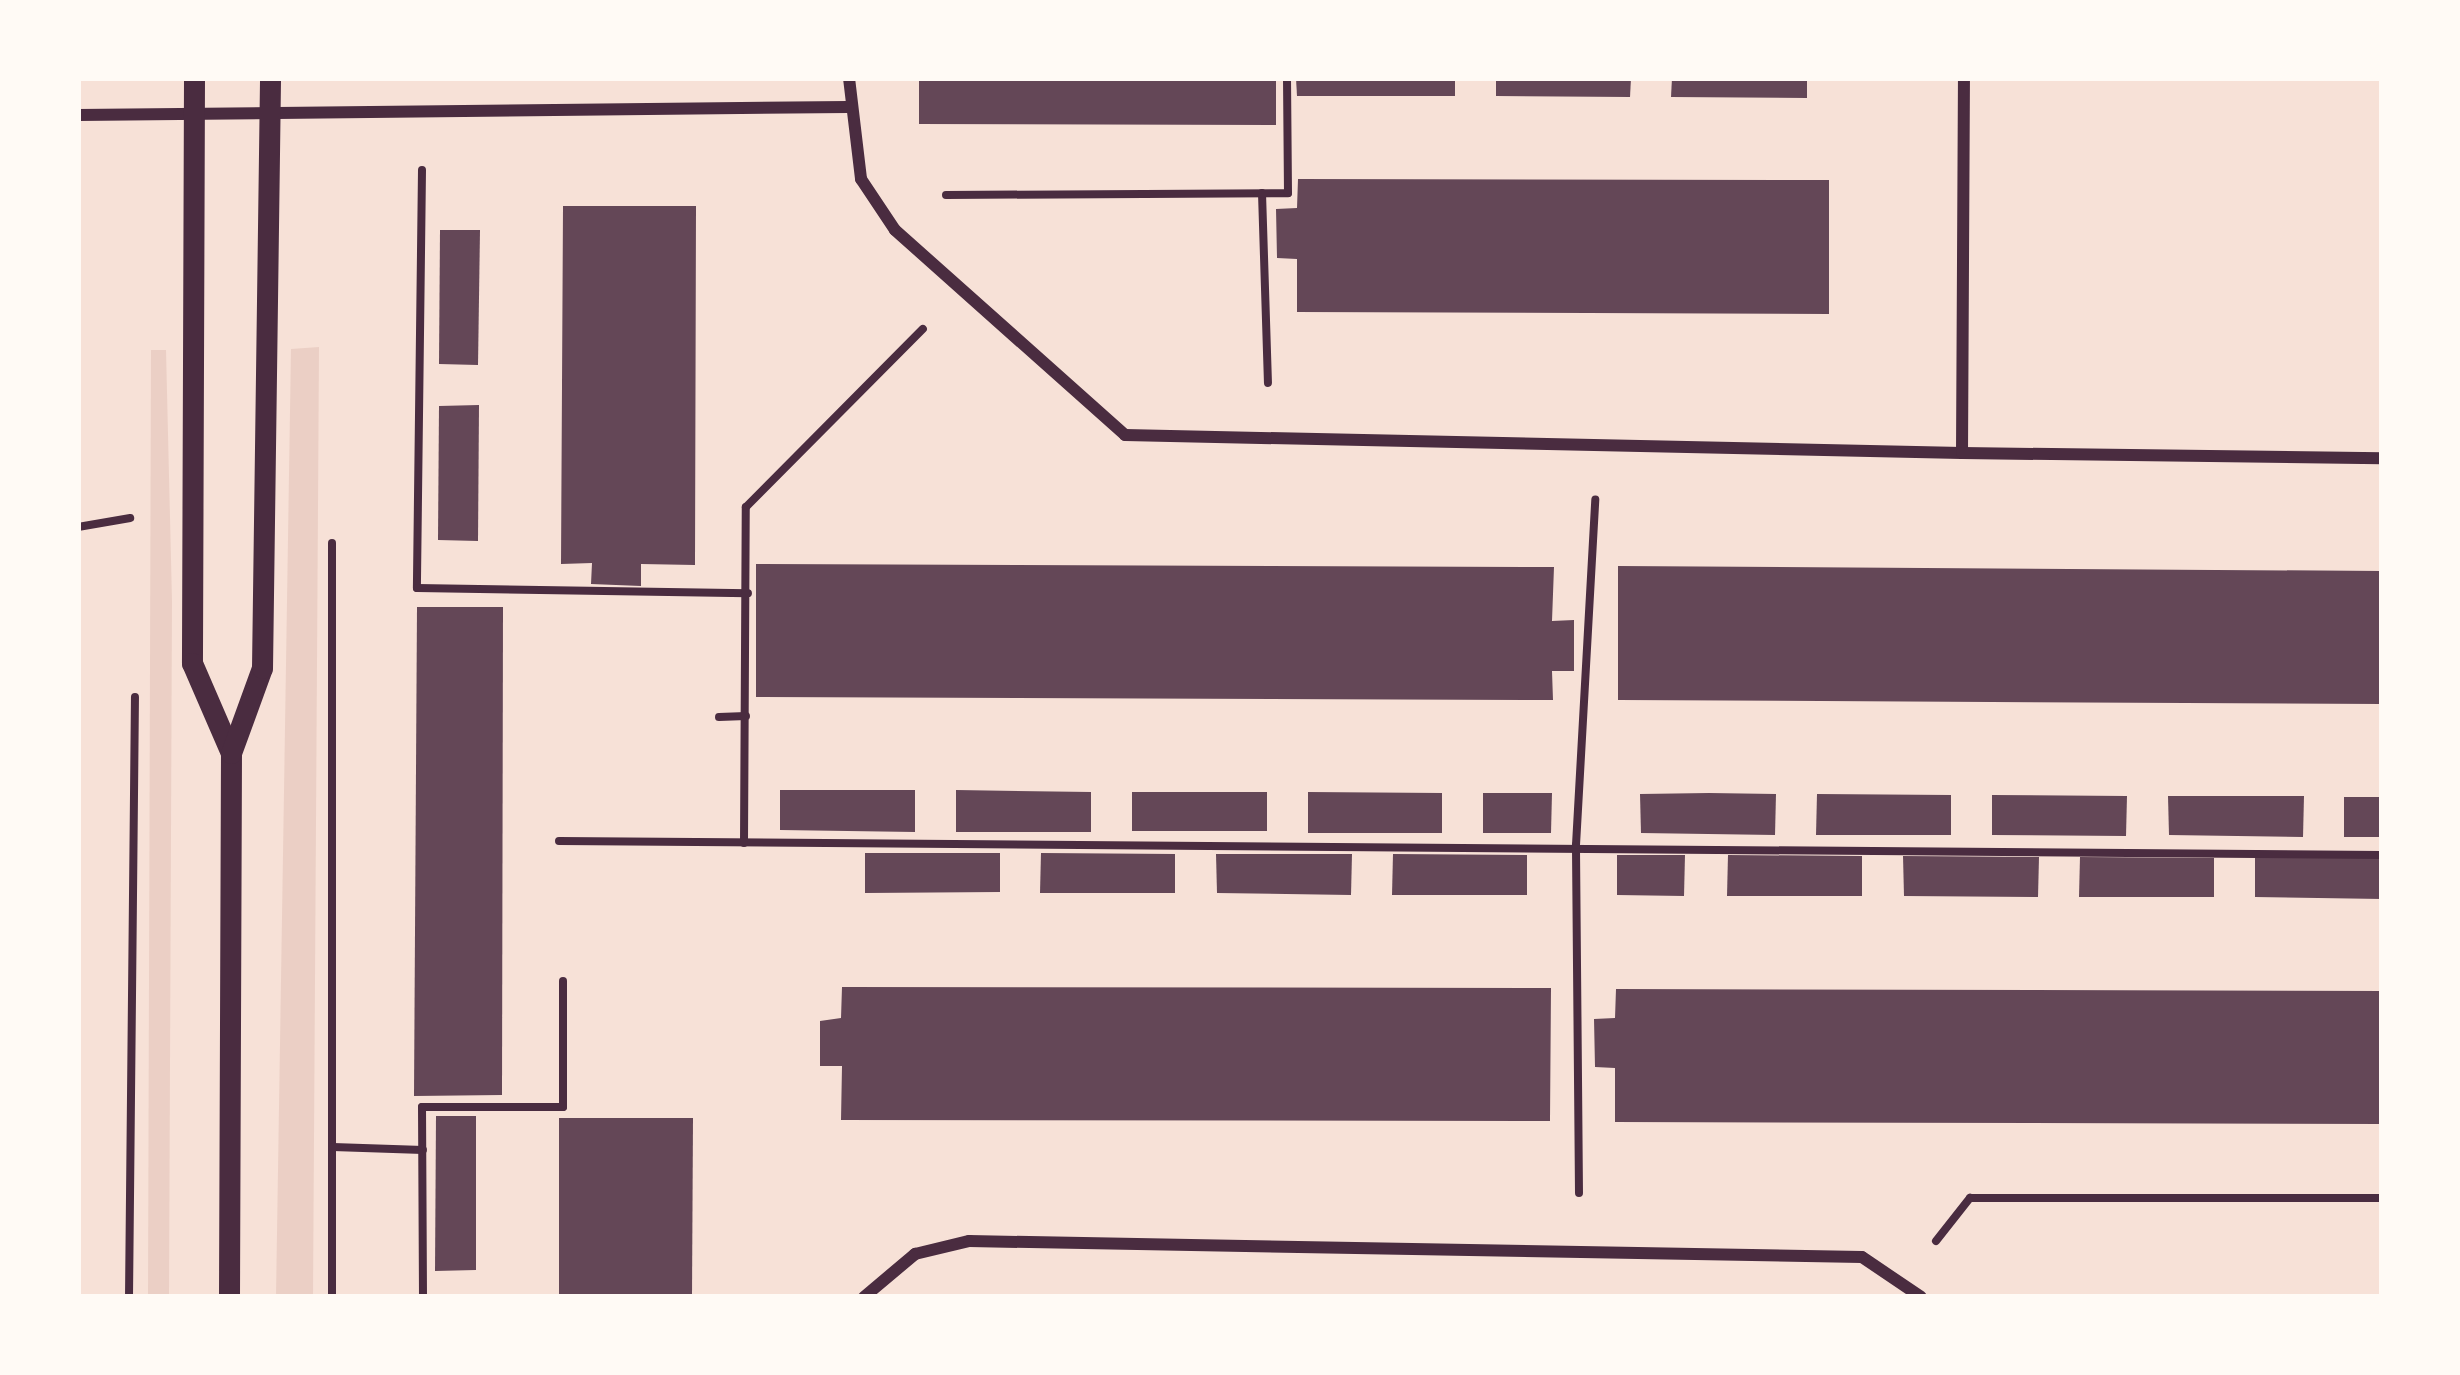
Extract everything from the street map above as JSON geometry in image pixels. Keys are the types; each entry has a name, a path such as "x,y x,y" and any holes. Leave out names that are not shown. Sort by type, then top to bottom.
{"street":[{"path":"194,78 192,663 231,753"},
{"path":"230,1297 231,753 262,668 270,78"},
{"path":"849,78 848,107 872,195 958,294 1125,436 2382,458"},
{"path":"1962,453 1964,78"},
{"path":"78,115 848,107"},
{"path":"864,1297 915,1254 969,1241 1862,1257 1904,1280 1921,1297"}],"path":[{"path":"872,195 1288,193 1287,78"},
{"path":"423,109 417,588 748,593"},
{"path":"1262,193 1270,439"},
{"path":"744,843 746,507 958,294"},
{"path":"1580,1250 1576,845 1598,445"},
{"path":"78,526 134,517"},
{"path":"332,517 332,1297"},
{"path":"719,717 746,716"},
{"path":"559,841 1576,845 2382,855"},
{"path":"423,1297 422,1107 563,1107 563,981"},
{"path":"333,1147 423,1150"},
{"path":"1904,1280 1970,1198 2382,1198"}],"shaded area":[{"path":"319,347 313,1297 276,1297 291,349"},
{"path":"151,350 166,350 172,601 169,1297 148,1297"}],"building":[{"path":"919,78 1276,78 1276,125 919,124"},
{"path":"1296,78 1455,78 1455,96 1297,96"},
{"path":"1496,78 1631,78 1630,97 1496,96"},
{"path":"1672,78 1807,78 1807,98 1671,97"},
{"path":"1298,179 1829,180 1829,314 1297,312 1297,259 1277,258 1276,209 1297,208"},
{"path":"563,206 696,206 695,565 641,564 641,586 591,584 592,563 561,564"},
{"path":"440,230 480,230 478,365 439,364"},
{"path":"479,405 478,541 438,540 439,406"},
{"path":"756,564 1554,567 1552,621 1574,620 1574,671 1552,671 1553,700 756,697"},
{"path":"1618,566 2382,571 2382,704 1618,700"},
{"path":"417,607 503,607 502,1095 414,1096"},
{"path":"780,790 915,790 915,832 780,830"},
{"path":"956,790 1091,792 1091,832 956,832"},
{"path":"1132,792 1267,792 1267,831 1132,831"},
{"path":"1308,792 1442,793 1442,833 1308,833"},
{"path":"1483,793 1552,793 1551,833 1483,833"},
{"path":"1640,794 1776,794 1775,835 1641,833"},
{"path":"1817,794 1951,795 1951,835 1816,835"},
{"path":"1992,795 2127,796 2126,836 1992,835"},
{"path":"2168,796 2304,796 2303,837 2169,835"},
{"path":"2344,797 2382,797 2382,837 2344,837"},
{"path":"865,853 1000,853 1000,892 865,893"},
{"path":"1041,853 1175,854 1175,893 1040,893"},
{"path":"1216,854 1352,854 1351,895 1217,893"},
{"path":"1393,854 1527,855 1527,895 1392,895"},
{"path":"1617,855 1685,855 1684,896 1617,895"},
{"path":"1728,855 1862,856 1862,896 1727,896"},
{"path":"1903,856 2039,857 2038,897 1904,896"},
{"path":"2080,857 2214,858 2214,897 2079,897"},
{"path":"2255,858 2382,858 2382,899 2255,897"},
{"path":"842,987 1551,988 1550,1121 841,1120 842,1066 820,1066 820,1021 841,1018"},
{"path":"1616,989 2382,991 2382,1124 1615,1122 1615,1068 1595,1067 1594,1019 1615,1018"},
{"path":"436,1116 476,1116 476,1270 435,1271"},
{"path":"559,1118 693,1118 692,1297 559,1297"}]}
